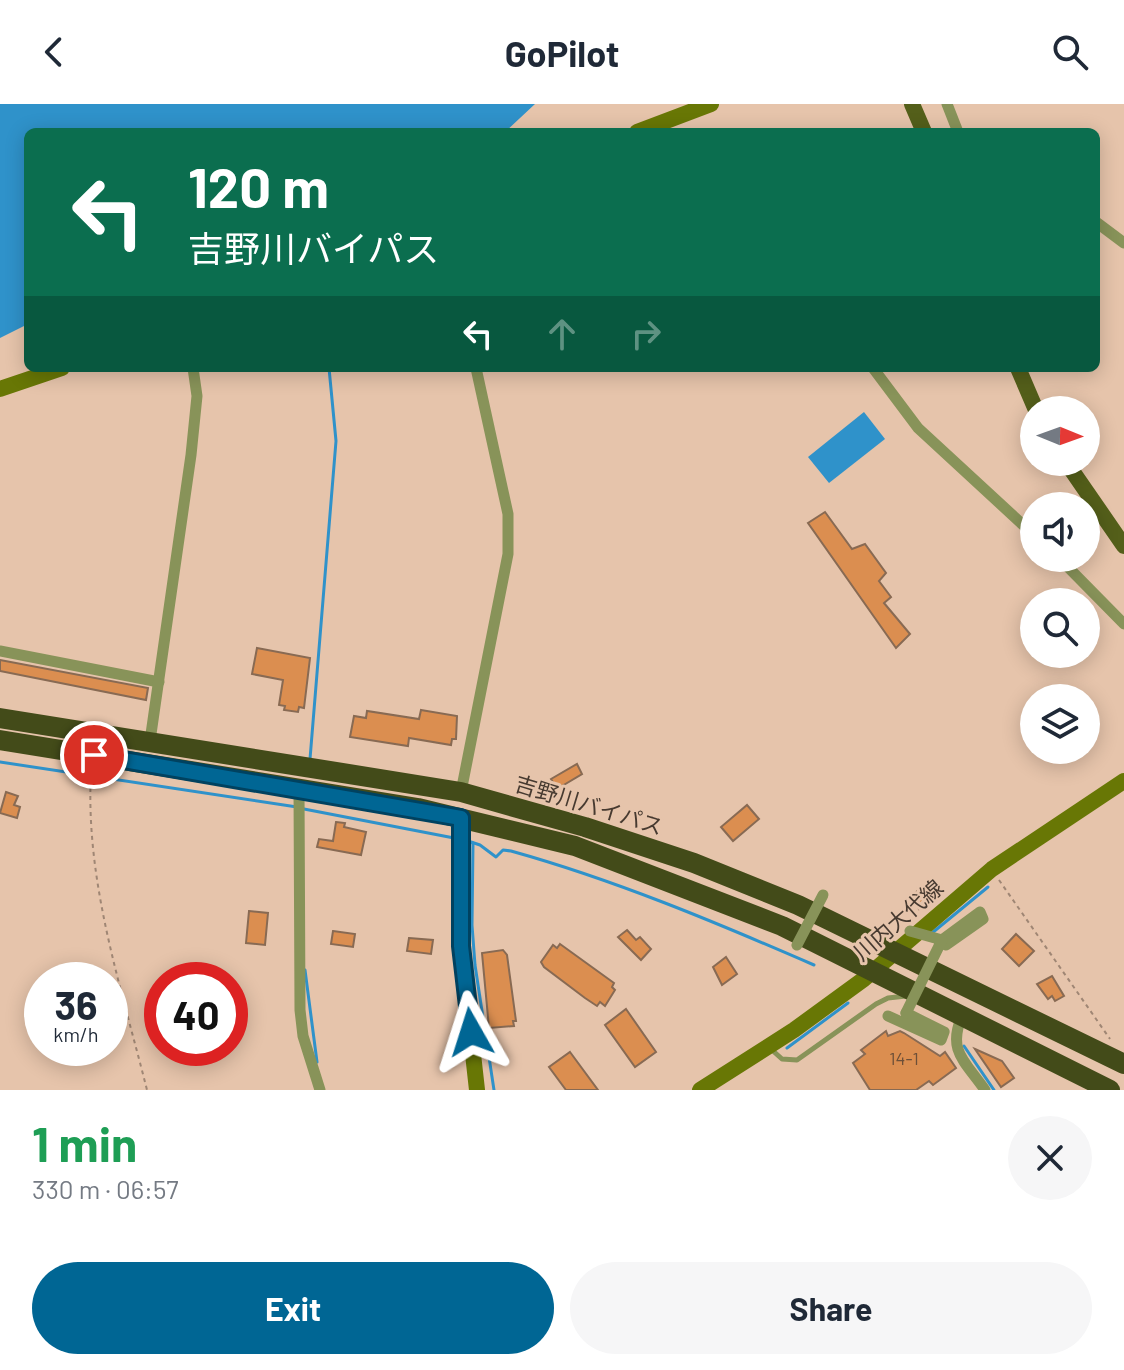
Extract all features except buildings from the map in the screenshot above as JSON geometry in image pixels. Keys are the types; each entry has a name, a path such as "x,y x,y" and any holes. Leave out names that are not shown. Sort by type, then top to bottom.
{"highway":[{"name":"吉野川バイパス","path":"0,718 461,792 585,827 694,863 798,905 896,950 1124,1064"},
{"name":"吉野川バイパス","path":"0,740 461,818 575,846 782,926 1110,1090"}],"main road":[{"path":"648,128 711,104"},
{"path":"912,104 922,128"},
{"path":"0,389 50,372"},
{"path":"1020,372 1030,396"},
{"path":"1076,476 1124,546"},
{"name":"川内大代線","path":"700,1090 770,1047 873,971 992,869 1124,781"},
{"path":"461,818 461,946 477,1090"}],"street":[{"path":"947,104 956,128"},
{"path":"1100,225 1124,243"},
{"path":"150,741 192,440 197,396 194,372"},
{"path":"461,792 508,554 508,514 477,372"},
{"path":"876,372 918,428 1020,522"},
{"path":"1073,572 1124,624"},
{"path":"0,651 159,682"},
{"path":"299,789 300,1010 303,1036 320,1090"},
{"path":"797,945 823,895"},
{"path":"888,1016 941,1040 944,1032 906,1013 944,943 910,931"},
{"path":"962,1016 954,1033 954,1045 985,1090"}],"lane":[{"path":"770,1047 782,1059 797,1060 888,998 927,998"}],"path":[{"path":"94,755 90,789 98,882 108,938 147,1090"},
{"path":"992,869 1110,1039"}],"water":[{"path":"0,104 535,104 509,128 24,128 24,326 0,338"},
{"path":"864,412 885,439 829,483 808,457"}],"waterway":[{"path":"310,759 336,441 329,372"},
{"path":"0,762 297,807"},
{"path":"304,809 454,838"},
{"path":"469,842 473,843 475,965 494,1090"},
{"path":"471,842 496,857 503,850 511,851 626,888 814,965"},
{"path":"932,933 988,887"},
{"path":"305,970 317,1062"},
{"path":"787,1048 848,1003"},
{"path":"964,1046 994,1090"}],"route":[{"path":"94,755 418,808 461,818 461,946 471,1032"}]}
